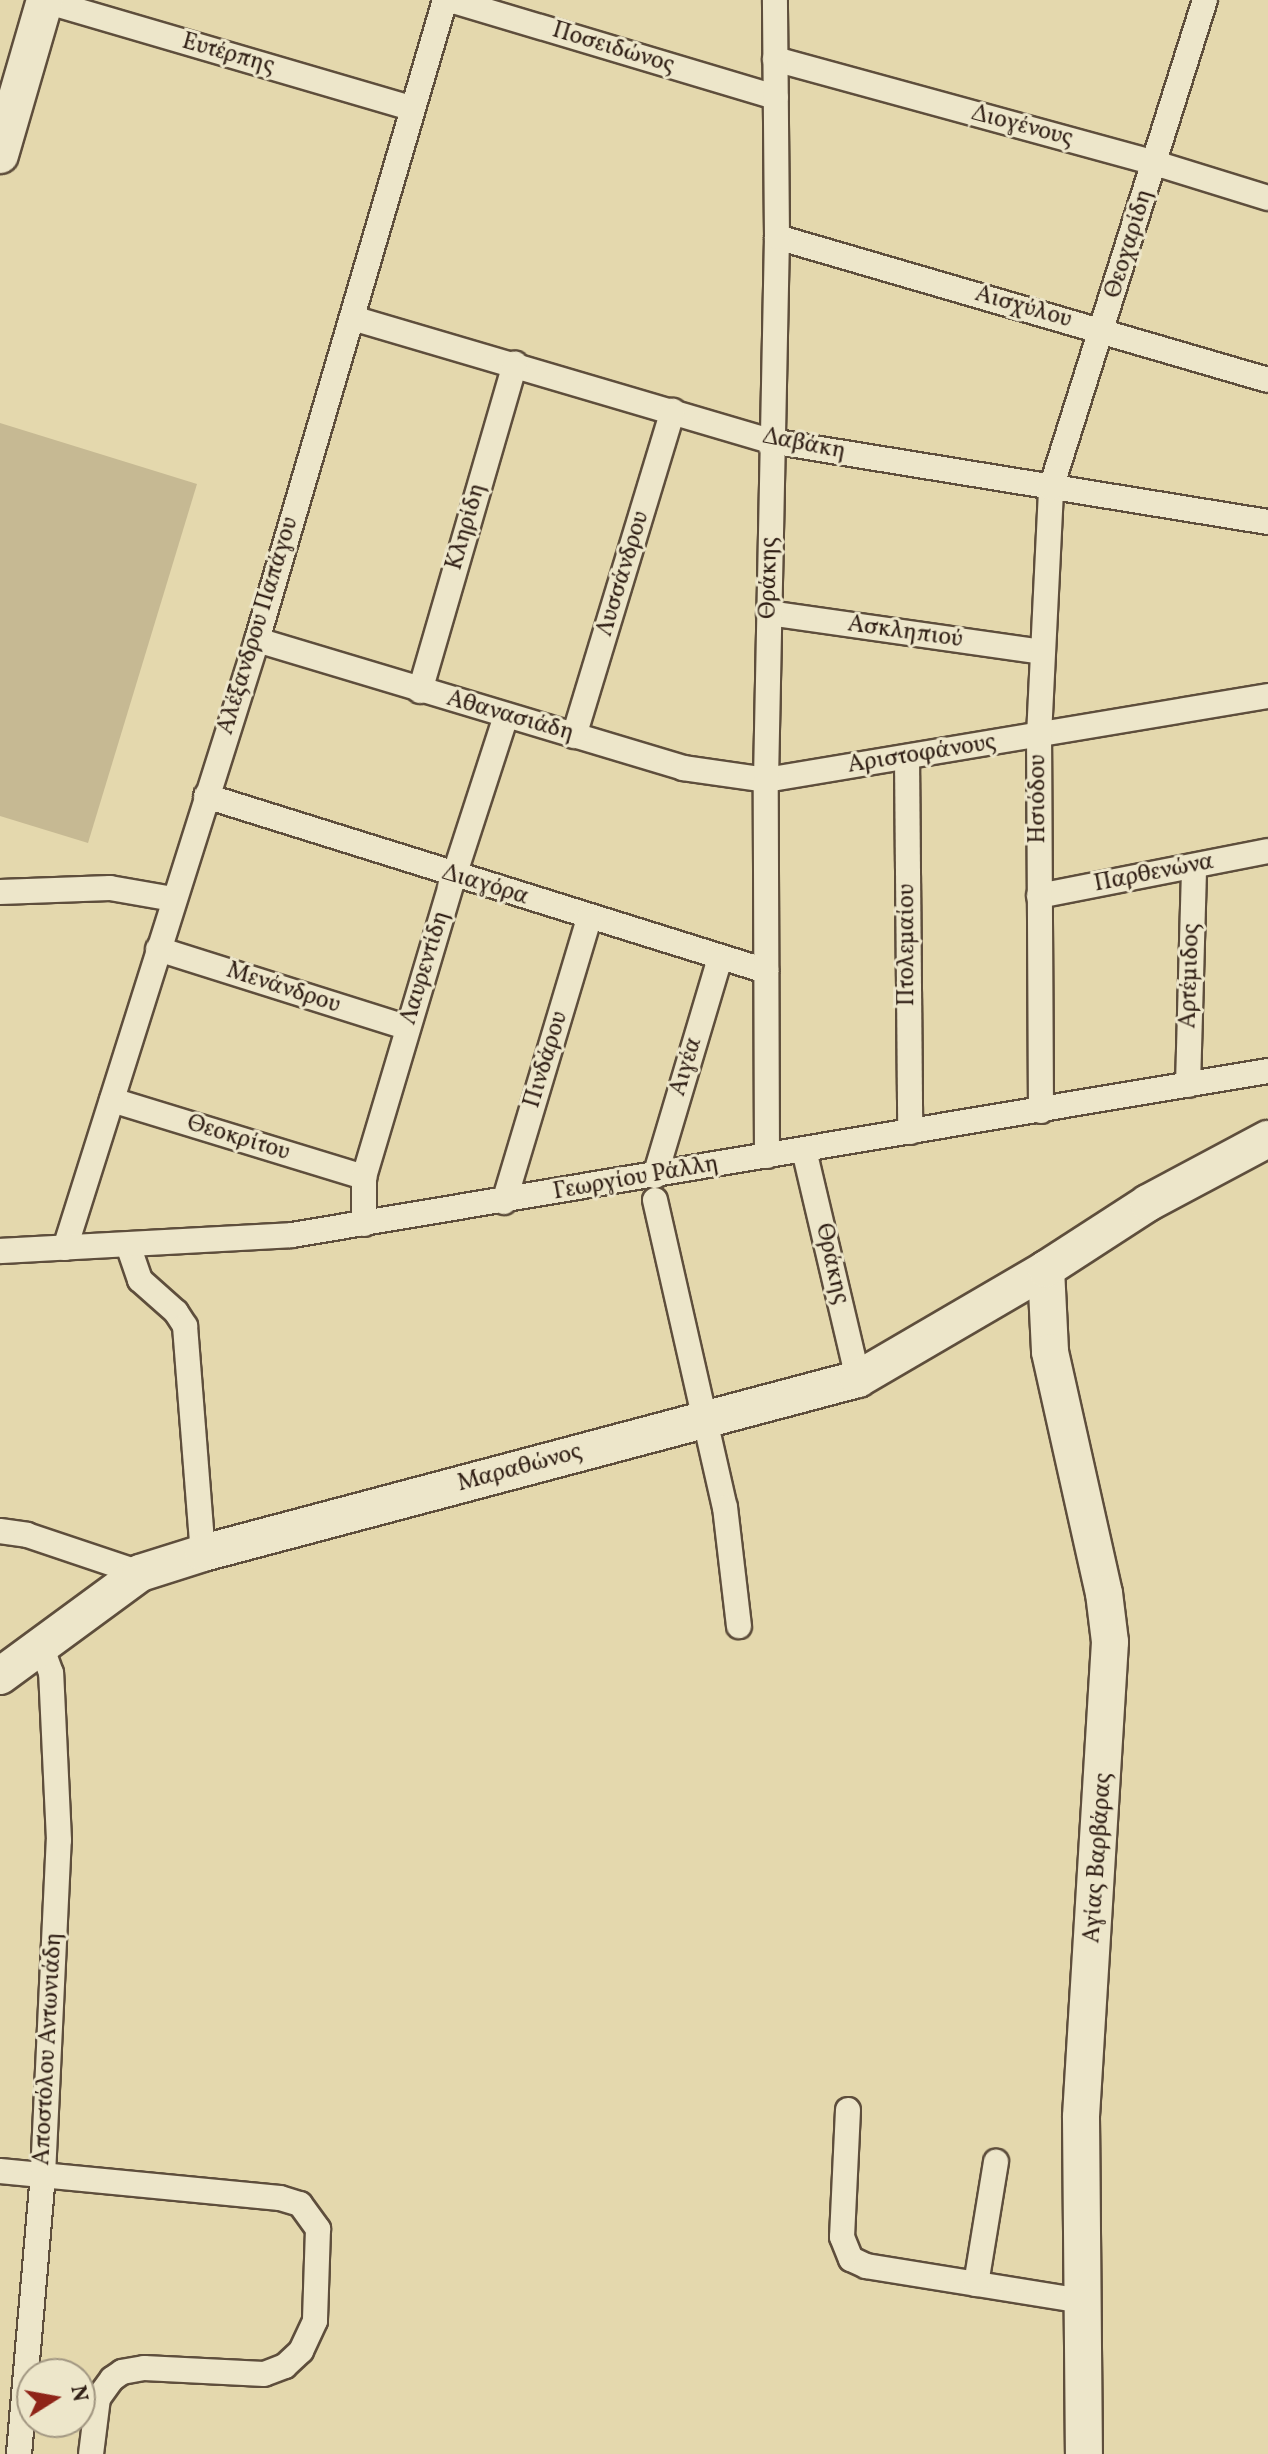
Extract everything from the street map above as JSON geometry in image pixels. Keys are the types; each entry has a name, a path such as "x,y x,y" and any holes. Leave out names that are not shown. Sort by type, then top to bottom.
{"street":[{"name":"Ευτέρπης","path":"45,0 411,108"},
{"path":"0,155 8,101 45,0"},
{"name":"Ποσειδώνος","path":"448,0 776,97"},
{"name":"Αλέξανδρου Παπάγου","path":"65,1248 257,640 411,108 448,0"},
{"name":"Θράκης","path":"767,1156 766,780 777,237 775,0"},
{"name":"Θεοχαρίδη","path":"1051,488 1205,0"},
{"name":"Διογένους","path":"775,59 1155,163 1268,198"},
{"name":"Αισχύλου","path":"777,237 1268,380"},
{"name":"Δαβάκη","path":"352,318 771,441 1268,522"},
{"name":"Κληρίδη","path":"420,691 515,364"},
{"name":"Λυσσάνδρου","path":"574,736 673,411"},
{"name":"Ησιόδου","path":"1041,1111 1039,736 1051,488"},
{"name":"Ασκληπιού","path":"769,613 1042,652"},
{"name":"Αθανασιάδη","path":"257,640 683,768 766,780"},
{"name":"Αριστοφάνους","path":"766,780 1268,696"},
{"name":"Λαυρεντίδη","path":"364,1224 364,1177 454,876 506,716"},
{"name":"Πτολεμαίου","path":"907,757 910,1132"},
{"name":"Διαγόρα","path":"206,796 766,971"},
{"name":"Παρθενώνα","path":"1039,896 1268,851"},
{"name":"Αρτέμιδος","path":"1188,1085 1194,866"},
{"path":"0,892 110,888 173,899"},
{"name":"Πινδάρου","path":"504,1202 589,918"},
{"name":"Μενάνδρου","path":"158,949 408,1028"},
{"name":"Αιγέα","path":"655,1176 720,958"},
{"name":"Γεωργίου Ράλλη","path":"0,1251 292,1235 504,1202 1268,1071"},
{"name":"Θεοκρίτου","path":"112,1100 364,1177"},
{"name":"Μαραθώνος","path":"0,1676 140,1573 203,1553 858,1379 1046,1269 1148,1203 1268,1139"},
{"name":"Θράκης","path":"804,1150 858,1379"},
{"path":"655,1200 725,1507 739,1626"},
{"path":"128,1245 140,1280 176,1312 185,1326 203,1553"},
{"name":"Αγίας Βαρβάρας","path":"1046,1269 1050,1352 1104,1593 1110,1642 1081,2117 1084,2454"},
{"path":"0,1531 27,1535 140,1573"},
{"name":"Αποστόλου Αντωνιάδη","path":"19,2454 43,2175 59,1840 51,1673 41,1646"},
{"path":"848,2110 842,2237 846,2253 866,2266 1081,2301"},
{"path":"976,2284 996,2162"},
{"path":"0,2171 280,2198 300,2204 318,2229 315,2321 301,2351 285,2366 264,2374 144,2368 122,2372 98,2398 91,2454"}],"shaded area":[{"path":"0,423 197,484 88,843 0,816"}]}
